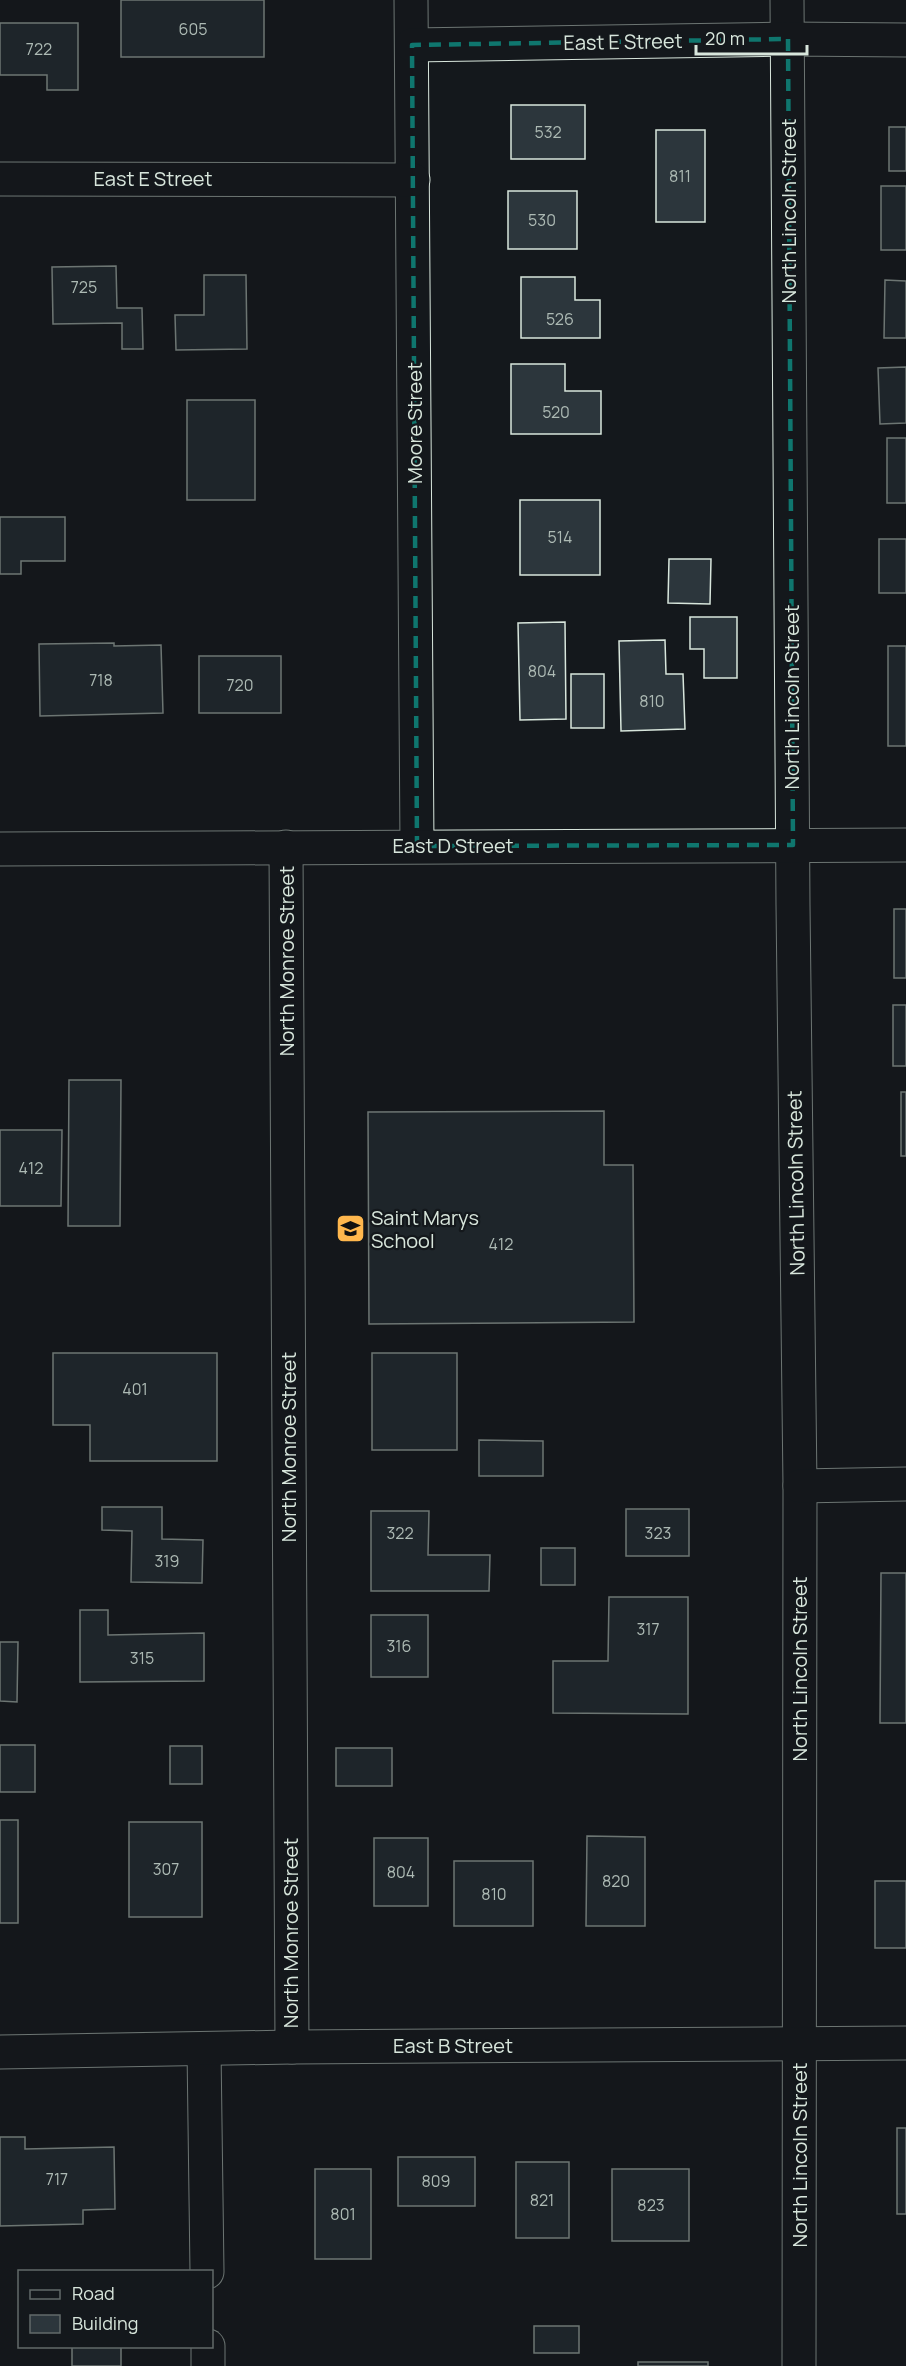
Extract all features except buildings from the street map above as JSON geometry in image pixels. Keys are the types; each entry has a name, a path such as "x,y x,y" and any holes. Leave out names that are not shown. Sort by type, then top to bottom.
{"street":[{"name":"Moore Street","path":"411,0 417,846"},
{"name":"North Lincoln Street","path":"787,0 800,1486 799,2366"},
{"name":"East E Street","path":"411,45 788,39 906,40"},
{"name":"East E Street","path":"0,179 413,180"},
{"name":"East D Street","path":"0,849 906,845"},
{"name":"North Monroe Street","path":"286,847 292,2047"},
{"path":"800,1486 906,1484"},
{"name":"East B Street","path":"0,2052 292,2047 906,2043"},
{"path":"204,2049 207,2270"},
{"path":"208,2348 208,2366"}],"highlighted area":[{"path":"788,39 793,845 417,846 412,45"}],"place":[{"name":"Saint Marys School","path":"350,1229"}]}
